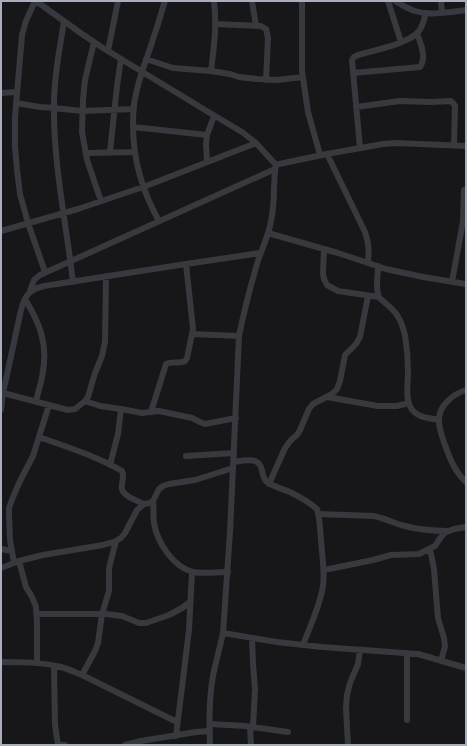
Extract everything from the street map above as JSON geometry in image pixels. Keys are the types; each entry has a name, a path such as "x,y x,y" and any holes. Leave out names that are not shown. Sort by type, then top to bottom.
{"street":[{"path":"45,272 28,223 19,188 15,158 14,124 22,35 26,21 36,1 108,51 242,132 256,143 275,167 273,212 268,233 260,253 250,289 239,336 228,572 223,632 213,677 210,704 210,745"},
{"path":"108,51 118,1"},
{"path":"159,221 151,207 143,187 134,152 133,127 136,95 165,1"},
{"path":"210,71 215,42 216,24 214,1"},
{"path":"252,1 256,26"},
{"path":"302,1 301,60 308,112 320,155"},
{"path":"388,1 400,42"},
{"path":"396,1 403,3 415,11 426,13 466,10"},
{"path":"441,1 442,13"},
{"path":"360,148 352,60 358,55 400,42 417,34 426,13"},
{"path":"64,21 56,74 54,108 56,157 73,282"},
{"path":"216,24 261,26 266,29 268,33 266,80"},
{"path":"353,73 420,67 423,64 422,52 417,34"},
{"path":"94,42 85,80 82,111 82,132 90,170 101,201"},
{"path":"110,152 121,59"},
{"path":"146,59 173,68 210,71 239,77 266,80 303,77"},
{"path":"1,93 17,92"},
{"path":"356,107 400,101 451,101 455,106 454,146"},
{"path":"16,103 82,111 134,109"},
{"path":"206,162 207,135 214,116"},
{"path":"133,127 207,135"},
{"path":"1,231 143,187 256,143"},
{"path":"1,410 3,389 23,303 34,280 40,274 159,221 279,164 320,155 395,143 466,146"},
{"path":"86,153 134,152"},
{"path":"327,154 366,232 369,247 368,263"},
{"path":"452,282 463,221 464,190"},
{"path":"268,233 397,272 466,284"},
{"path":"324,250 323,274 327,285 338,291 379,297"},
{"path":"30,291 37,288 106,276 260,253"},
{"path":"150,412 166,364 169,362 181,363 187,358 193,329 186,264"},
{"path":"378,266 377,285 379,297 400,319 405,335 409,403 416,414 439,420"},
{"path":"3,389 36,402 68,410 75,409 85,402 88,397 95,373 101,361 104,349 106,276"},
{"path":"269,484 285,448 297,435 309,409 313,404 328,397 337,389 345,355 356,344 360,337 368,296"},
{"path":"25,299 39,326 44,347 43,371 36,402"},
{"path":"192,334 239,336"},
{"path":"466,390 451,398 444,405 440,412 439,420 449,458 460,477 466,482"},
{"path":"328,397 378,406 397,406 409,403"},
{"path":"85,402 142,413 158,411 187,417 205,424 236,418"},
{"path":"37,663 37,614 35,603 26,586 12,551 9,508 12,497 33,456 48,405"},
{"path":"110,464 118,434 121,409"},
{"path":"39,437 110,464 122,471 124,474 121,487 122,490 125,494 144,504"},
{"path":"186,456 234,453"},
{"path":"228,572 192,572 180,566 170,557 156,530 154,523 153,501 162,486 196,480 233,465 254,460 261,466 265,481 290,492 317,509 324,570 323,585 321,595 303,645"},
{"path":"1,568 16,562 43,555 103,545 116,541 125,533 137,510 144,504 153,501"},
{"path":"318,514 374,516 400,525 422,530 450,531"},
{"path":"324,570 391,555 418,554 435,546 446,532 466,527"},
{"path":"82,675 98,643 102,614 109,591 110,564 116,541"},
{"path":"1,549 12,551"},
{"path":"430,549 434,569 438,618 445,642 441,661"},
{"path":"176,736 188,630 192,572"},
{"path":"37,614 102,614 122,616 139,623 146,624 169,615 190,602"},
{"path":"223,632 252,638 303,645 418,654 466,668"},
{"path":"251,745 251,727 255,689 252,638"},
{"path":"348,745 346,708 347,695 358,664 360,650"},
{"path":"407,720 408,653"},
{"path":"1,662 37,663 62,667 82,675 177,722"},
{"path":"54,666 56,733 58,745 65,745"},
{"path":"210,724 288,732"},
{"path":"125,745 196,732 210,732"}]}
